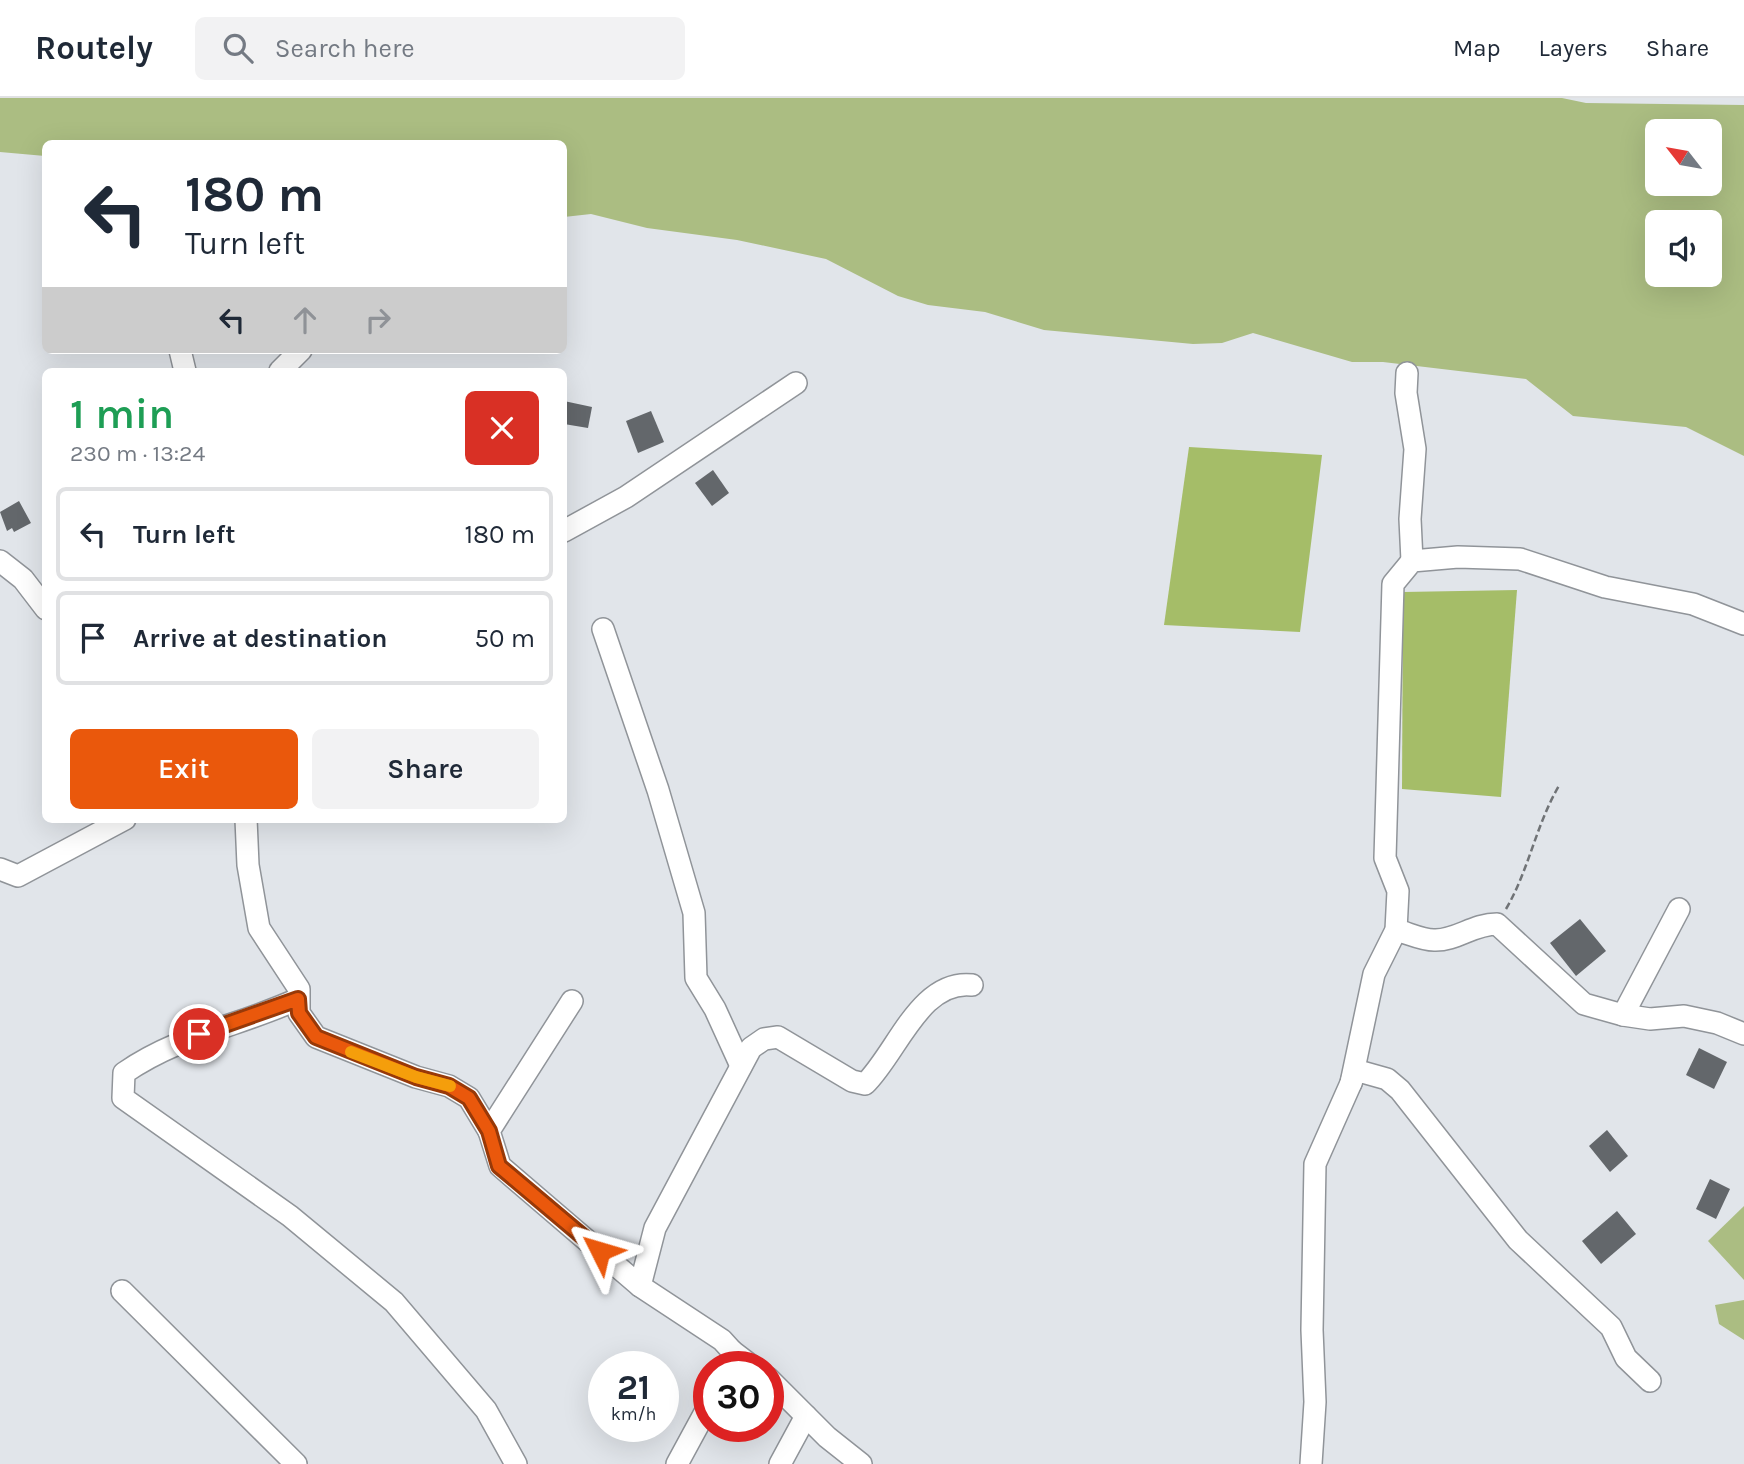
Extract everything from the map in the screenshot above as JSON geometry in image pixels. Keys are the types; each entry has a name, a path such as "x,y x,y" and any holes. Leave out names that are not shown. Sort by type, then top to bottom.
{"street":[{"path":"283,368 297,354"},
{"path":"1351,1083 1374,974 1396,930 1398,891 1384,858 1393,584 1412,561 1410,519 1415,449 1406,393 1407,373"},
{"path":"567,529 626,497 796,383"},
{"path":"1412,561 1458,557 1520,559 1605,587 1693,604 1744,624"},
{"path":"0,561 23,579 42,604"},
{"path":"603,629 658,790 694,913 696,978 715,1009 741,1066"},
{"path":"0,869 18,876 117,823"},
{"path":"246,823 248,865 259,928 299,989 299,1013 316,1037 416,1077 449,1086 469,1098 489,1131 499,1166 640,1286 722,1340 727,1351"},
{"path":"1623,1015 1678,909"},
{"path":"1396,930 1432,940 1449,938 1480,924 1497,924 1584,1003 1623,1015 1650,1019 1684,1016 1717,1023 1744,1034"},
{"path":"640,1286 655,1228 751,1048 765,1039 778,1037 852,1081 865,1084 924,1005 940,991 960,984 972,985"},
{"path":"298,999 180,1041 146,1057 124,1073 123,1098 290,1216 394,1303 486,1410 516,1464"},
{"path":"489,1131 572,1001"},
{"path":"1311,1464 1315,1402 1312,1330 1315,1164 1355,1070 1387,1079 1400,1090 1518,1240 1611,1327 1626,1358 1650,1381"},
{"path":"122,1291 296,1464"},
{"path":"784,1394 827,1437 861,1464"},
{"path":"780,1464 806,1416"},
{"path":"677,1464 693,1434"}],"path":[{"path":"1497,924 1517,889 1546,808 1560,785"}],"green space":[{"path":"0,98 1562,98 1586,103 1744,105 1744,456 1686,427 1573,416 1526,379 1383,362 1352,362 1253,333 1222,343 1193,344 1044,330 985,312 928,305 898,296 826,259 737,240 647,228 591,214 567,217 567,140 42,140 42,156 0,152"},
{"path":"1189,447 1322,455 1300,632 1164,625"},
{"path":"1517,590 1501,797 1402,789 1403,592"},
{"path":"1744,1206 1744,1280 1708,1241"},
{"path":"1744,1300 1744,1340 1719,1324 1715,1305"}],"building":[{"path":"567,402 592,407 588,428 567,424"},
{"path":"651,411 664,442 638,453 626,421"},
{"path":"713,470 729,493 712,506 695,483"},
{"path":"19,501 31,523 14,532 12,528 7,531 0,512"},
{"path":"1580,919 1606,951 1576,976 1550,943"},
{"path":"1699,1048 1727,1062 1714,1089 1686,1075"},
{"path":"1607,1130 1628,1156 1610,1172 1589,1146"},
{"path":"1710,1179 1730,1189 1716,1219 1696,1209"},
{"path":"1617,1211 1636,1234 1601,1264 1582,1241"}],"slow traffic":[{"path":"351,1052 416,1077 450,1086"}],"route":[{"path":"199,1034 298,999 299,1013 316,1037 367,1059 449,1086 469,1098 489,1131 499,1166 600,1251"}]}
